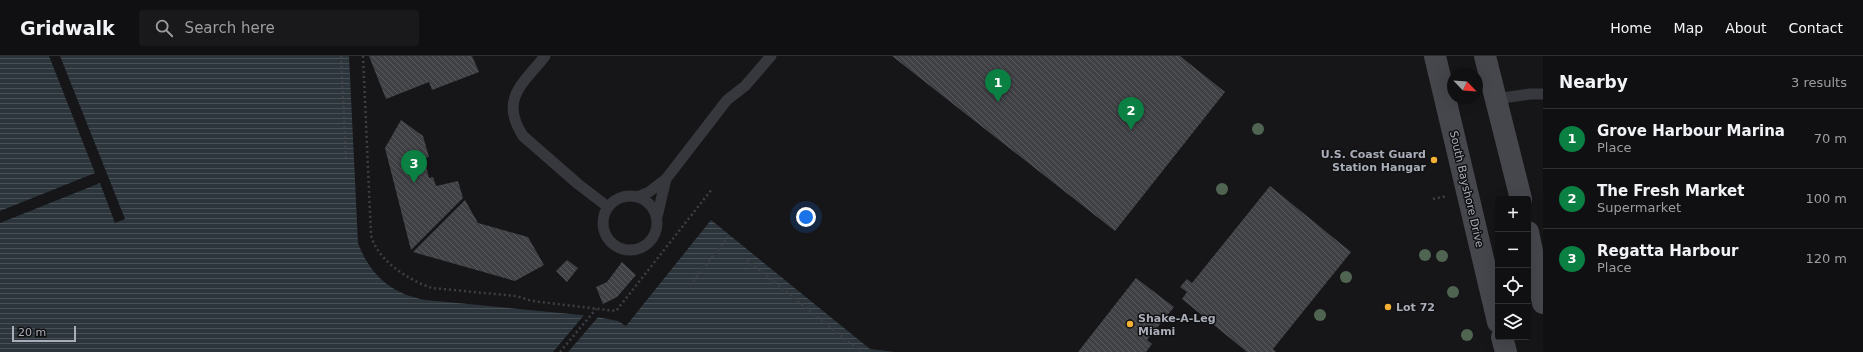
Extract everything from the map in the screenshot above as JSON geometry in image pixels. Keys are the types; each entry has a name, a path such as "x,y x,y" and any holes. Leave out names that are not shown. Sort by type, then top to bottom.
{"main road":[{"name":"South Bayshore Drive","path":"1435,56 1495,309"},
{"path":"1485,56 1520,196"},
{"path":"1531,245 1542,291"},
{"path":"1503,340 1506,352"}],"lane":[{"path":"545,56 514,94 513,116 517,126 524,136 578,184 608,207"},
{"path":"637,197 649,192 666,179 727,100 744,86 771,56"},
{"path":"1495,99 1530,94 1543,94"},
{"path":"657,218 649,203 637,197 625,196 617,198 608,207 602,221 603,230 607,239 614,246 623,250 641,248 649,242 654,234 666,179"}],"path":[{"path":"341,56 346,160"},
{"path":"363,56 371,235 377,248 387,260 414,281 432,288 516,296 532,301 616,311 712,189"},
{"path":"1432,199 1447,196"},
{"path":"690,285 730,235"},
{"path":"747,260 861,352"},
{"path":"560,352 597,308"}],"shaded area":[{"path":"0,56 349,56 358,243 369,265 383,281 392,288 402,293 426,300 592,316 618,321 626,326 711,220 870,349 895,352 0,352"}],"pier":[{"path":"49,56 60,56 125,219 115,223 100,183 0,223 0,211 95,173"},
{"path":"585,314 599,316 568,352 553,352"}],"building":[{"path":"369,56 472,56 479,72 432,90 429,82 386,99"},
{"path":"892,56 1180,56 1225,92 1115,231"},
{"path":"401,120 423,136 429,157 424,158 429,178 433,177 436,186 458,181 463,198 411,250 385,148"},
{"path":"1270,186 1351,252 1273,349 1276,352 1247,352 1182,299 1187,292 1180,287 1187,279 1192,283"},
{"path":"465,200 478,223 528,237 544,265 515,281 413,252"},
{"path":"567,260 578,268 567,282 556,271"},
{"path":"622,262 636,275 617,297 603,304 596,287 607,282"},
{"name":"Shake-A-Leg Miami","path":"1136,278 1174,307 1147,340 1152,344 1146,352 1078,352"}],"place":[{"name":"Grove Harbour Marina","path":"998,102"},
{"name":"The Fresh Market","path":"1131,130"},
{"name":"U.S. Coast Guard Station Hangar","path":"1434,160"},
{"name":"Regatta Harbour","path":"414,183"},
{"name":"Lot 72","path":"1388,307"},
{"name":"Shake-A-Leg Miami","path":"1130,324"}]}
